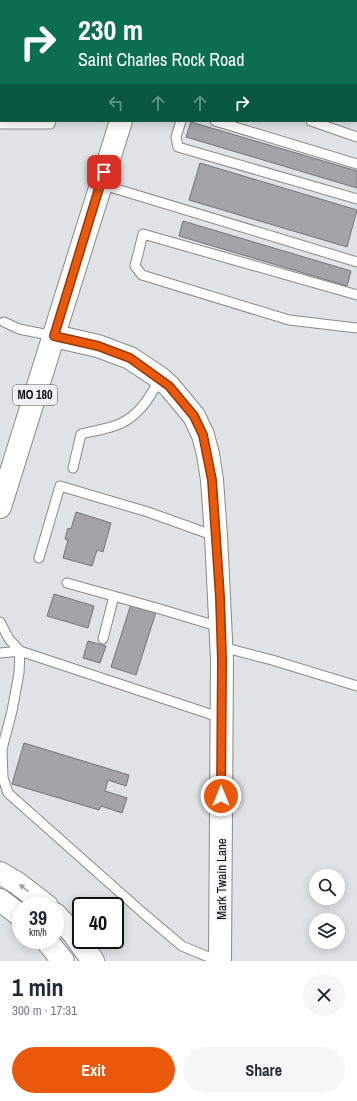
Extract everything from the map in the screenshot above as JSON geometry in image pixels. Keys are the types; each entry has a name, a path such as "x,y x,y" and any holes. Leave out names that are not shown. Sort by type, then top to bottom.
{"main road":[{"name":"MO 180","path":"0,507 121,122"},
{"name":"Mark Twain Lane","path":"54,336 98,346 130,358 160,378 169,386 194,416 203,435 212,478 221,637 222,718 219,961"},
{"path":"0,873 17,883 35,897"},
{"path":"0,900 12,909"},
{"path":"64,924 73,933 93,961"},
{"path":"53,949 63,961"}],"lane":[{"path":"0,124 50,124 51,122"},
{"path":"181,122 176,137 178,147 357,199"},
{"path":"218,122 357,164"},
{"path":"314,122 357,137"},
{"path":"100,184 357,262"},
{"path":"357,295 143,234 135,266 142,275 289,320 357,328"},
{"path":"4,322 19,328 54,336"},
{"path":"73,468 81,434 114,426 130,418 150,397 160,378"},
{"path":"39,558 60,486 148,512 216,536"},
{"path":"67,583 114,596 221,637 272,660 357,686"},
{"path":"103,639 114,596"},
{"path":"0,622 10,639 20,651 20,673 2,749 3,778 8,793 143,914 182,946 219,961"},
{"path":"0,653 20,651 222,718"}],"building":[{"path":"191,122 357,171 357,188 186,137"},
{"path":"200,163 357,210 347,247 189,200"},
{"path":"183,221 351,271 347,286 179,236"},
{"path":"76,512 111,523 103,552 97,550 92,566 63,558 68,540 65,539 68,528 71,529"},
{"path":"54,594 94,606 88,628 47,616"},
{"path":"131,604 156,612 136,675 111,667"},
{"path":"88,641 106,646 100,663 83,658"},
{"path":"24,743 129,775 126,786 108,780 105,791 127,798 122,813 101,806 99,810 12,784"}],"route":[{"path":"104,172 54,336 98,346 130,358 160,378 169,386 194,416 203,435 212,480 220,597 222,660 221,796"}]}
